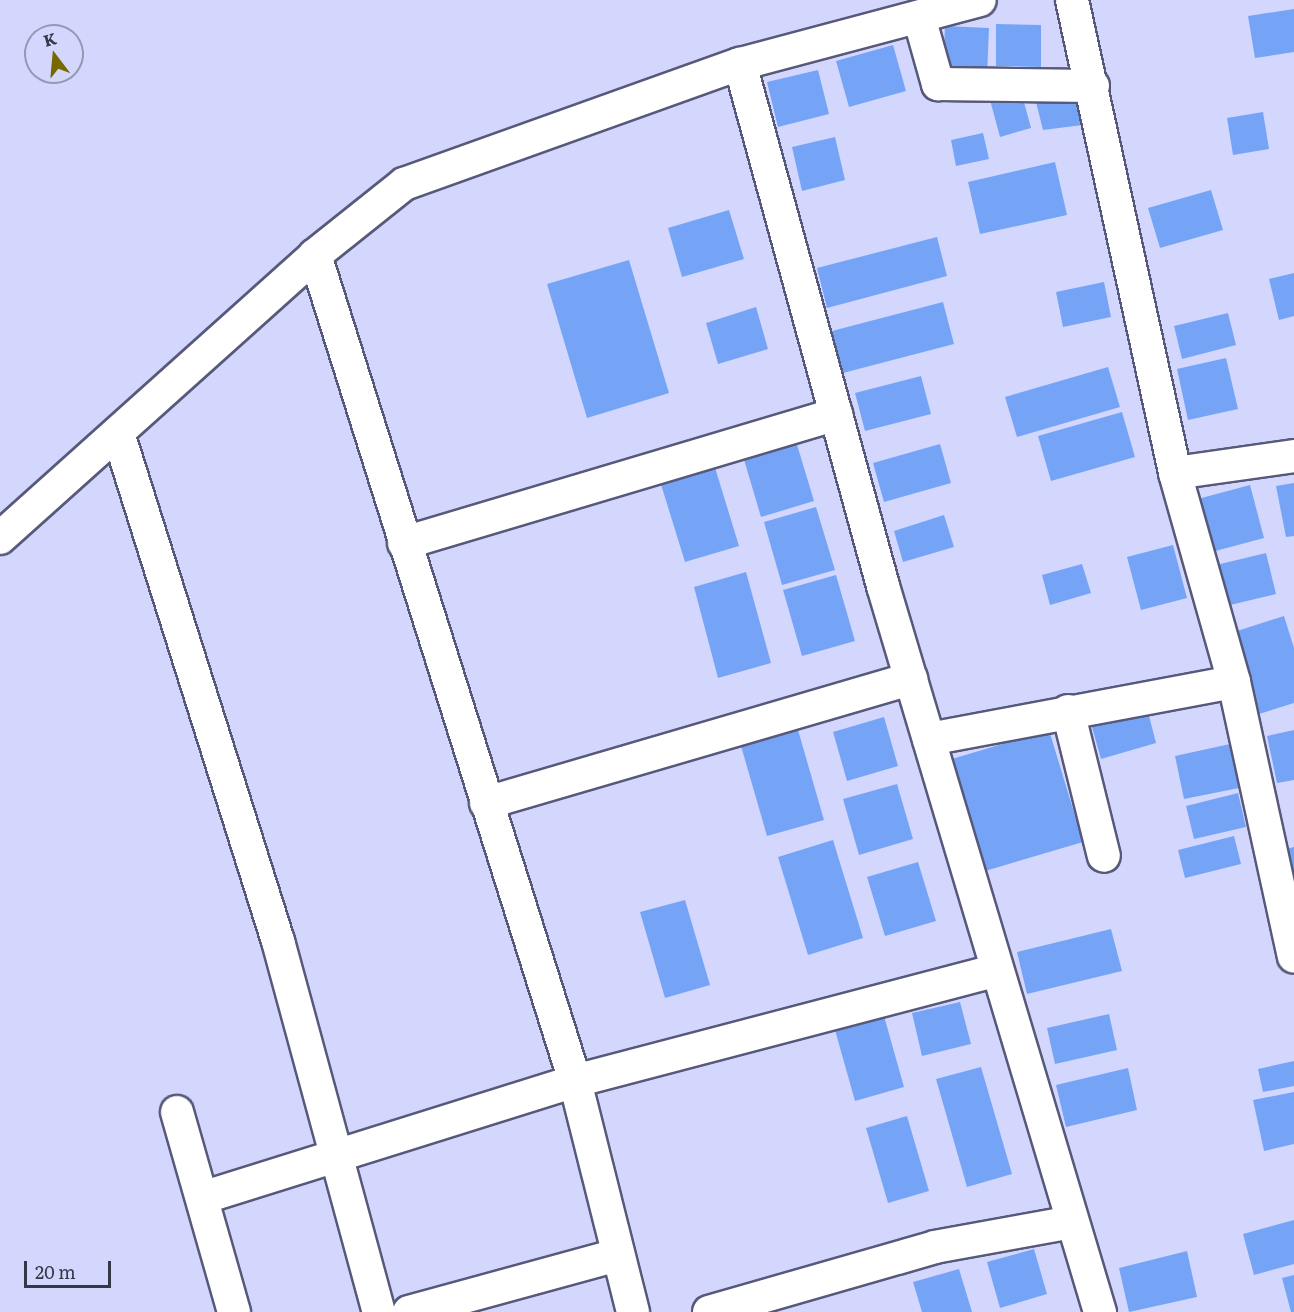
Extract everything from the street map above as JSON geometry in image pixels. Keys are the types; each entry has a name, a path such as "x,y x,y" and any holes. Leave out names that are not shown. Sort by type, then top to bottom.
{"street":[{"path":"0,538 315,255 405,184 740,64 980,0"},
{"path":"1072,0 1093,86 1176,473 1234,682 1294,957"},
{"path":"919,17 938,84 1093,86"},
{"path":"740,64 911,680 1100,1312"},
{"path":"315,255 574,1082 633,1312"},
{"path":"404,543 836,414"},
{"path":"118,433 278,941 379,1312"},
{"path":"1176,473 1294,456"},
{"path":"486,803 911,680"},
{"path":"929,740 1068,711 1234,682"},
{"path":"1068,711 1104,856"},
{"path":"205,1197 574,1082 997,970"},
{"path":"177,1112 205,1197 234,1312"},
{"path":"709,1312 934,1247 1072,1222"},
{"path":"409,1312 618,1255"}],"building":[{"path":"1294,9 1294,52 1255,58 1248,16"},
{"path":"996,24 1041,25 1041,67 996,66"},
{"path":"945,26 989,28 987,76 943,75"},
{"path":"893,45 906,91 849,107 836,61"},
{"path":"818,70 829,114 778,127 767,82"},
{"path":"1021,91 1031,128 1000,137 990,100"},
{"path":"1034,94 1077,96 1083,125 1043,130"},
{"path":"1263,112 1269,149 1233,155 1227,118"},
{"path":"983,133 989,159 956,166 951,140"},
{"path":"835,137 845,180 802,191 792,147"},
{"path":"1055,162 1067,215 980,234 968,182"},
{"path":"1211,190 1223,230 1160,248 1148,208"},
{"path":"729,210 744,259 682,277 668,228"},
{"path":"937,237 947,276 827,308 817,268"},
{"path":"629,260 669,393 587,418 547,284"},
{"path":"1294,273 1294,316 1279,320 1269,279"},
{"path":"1104,282 1111,317 1063,327 1056,292"},
{"path":"943,302 954,344 843,373 832,331"},
{"path":"756,307 768,349 718,364 706,323"},
{"path":"1228,313 1236,345 1182,359 1174,326"},
{"path":"1226,358 1238,409 1188,420 1177,369"},
{"path":"1108,367 1120,407 1017,437 1005,397"},
{"path":"921,376 931,414 865,431 855,393"},
{"path":"1122,412 1135,457 1051,481 1038,436"},
{"path":"795,438 814,501 761,517 742,453"},
{"path":"940,444 951,483 884,502 873,463"},
{"path":"713,461 739,546 685,562 659,478"},
{"path":"1294,483 1294,536 1286,537 1276,486"},
{"path":"1250,485 1264,538 1208,553 1194,500"},
{"path":"816,507 835,570 782,585 764,522"},
{"path":"944,515 954,547 903,562 894,531"},
{"path":"1173,545 1187,598 1141,610 1127,557"},
{"path":"1266,553 1276,594 1226,606 1216,565"},
{"path":"1082,564 1091,593 1050,605 1042,575"},
{"path":"746,572 771,663 718,678 694,587"},
{"path":"836,575 855,641 802,656 783,590"},
{"path":"1284,616 1294,648 1294,703 1259,714 1234,632"},
{"path":"1146,704 1156,743 1101,759 1090,720"},
{"path":"884,717 898,766 847,781 833,732"},
{"path":"798,730 824,820 767,836 741,746"},
{"path":"1049,730 1083,842 985,871 952,759"},
{"path":"1294,730 1294,780 1277,783 1267,736"},
{"path":"1230,744 1239,788 1184,799 1175,756"},
{"path":"897,784 913,839 859,855 843,799"},
{"path":"1238,793 1246,827 1194,839 1186,806"},
{"path":"1234,836 1241,864 1185,878 1178,850"},
{"path":"833,840 863,938 808,955 778,857"},
{"path":"1294,847 1294,880 1293,880 1286,849"},
{"path":"918,862 936,921 885,936 867,877"},
{"path":"685,900 710,985 665,998 640,912"},
{"path":"1111,929 1122,971 1027,994 1017,952"},
{"path":"960,1002 971,1044 922,1056 912,1013"},
{"path":"1109,1014 1117,1050 1055,1064 1047,1028"},
{"path":"884,1016 904,1087 855,1101 835,1030"},
{"path":"1294,1061 1294,1086 1263,1092 1258,1069"},
{"path":"981,1067 1012,1174 967,1187 936,1079"},
{"path":"1128,1068 1137,1110 1066,1127 1056,1085"},
{"path":"1294,1092 1294,1144 1264,1151 1253,1100"},
{"path":"907,1116 929,1191 888,1203 866,1128"},
{"path":"1294,1220 1294,1264 1254,1275 1243,1234"},
{"path":"1034,1249 1047,1294 1000,1308 987,1262"},
{"path":"1187,1251 1197,1297 1129,1312 1119,1268"},
{"path":"959,1269 972,1312 922,1312 913,1282"},
{"path":"1294,1275 1294,1312 1291,1312 1282,1278"}]}
